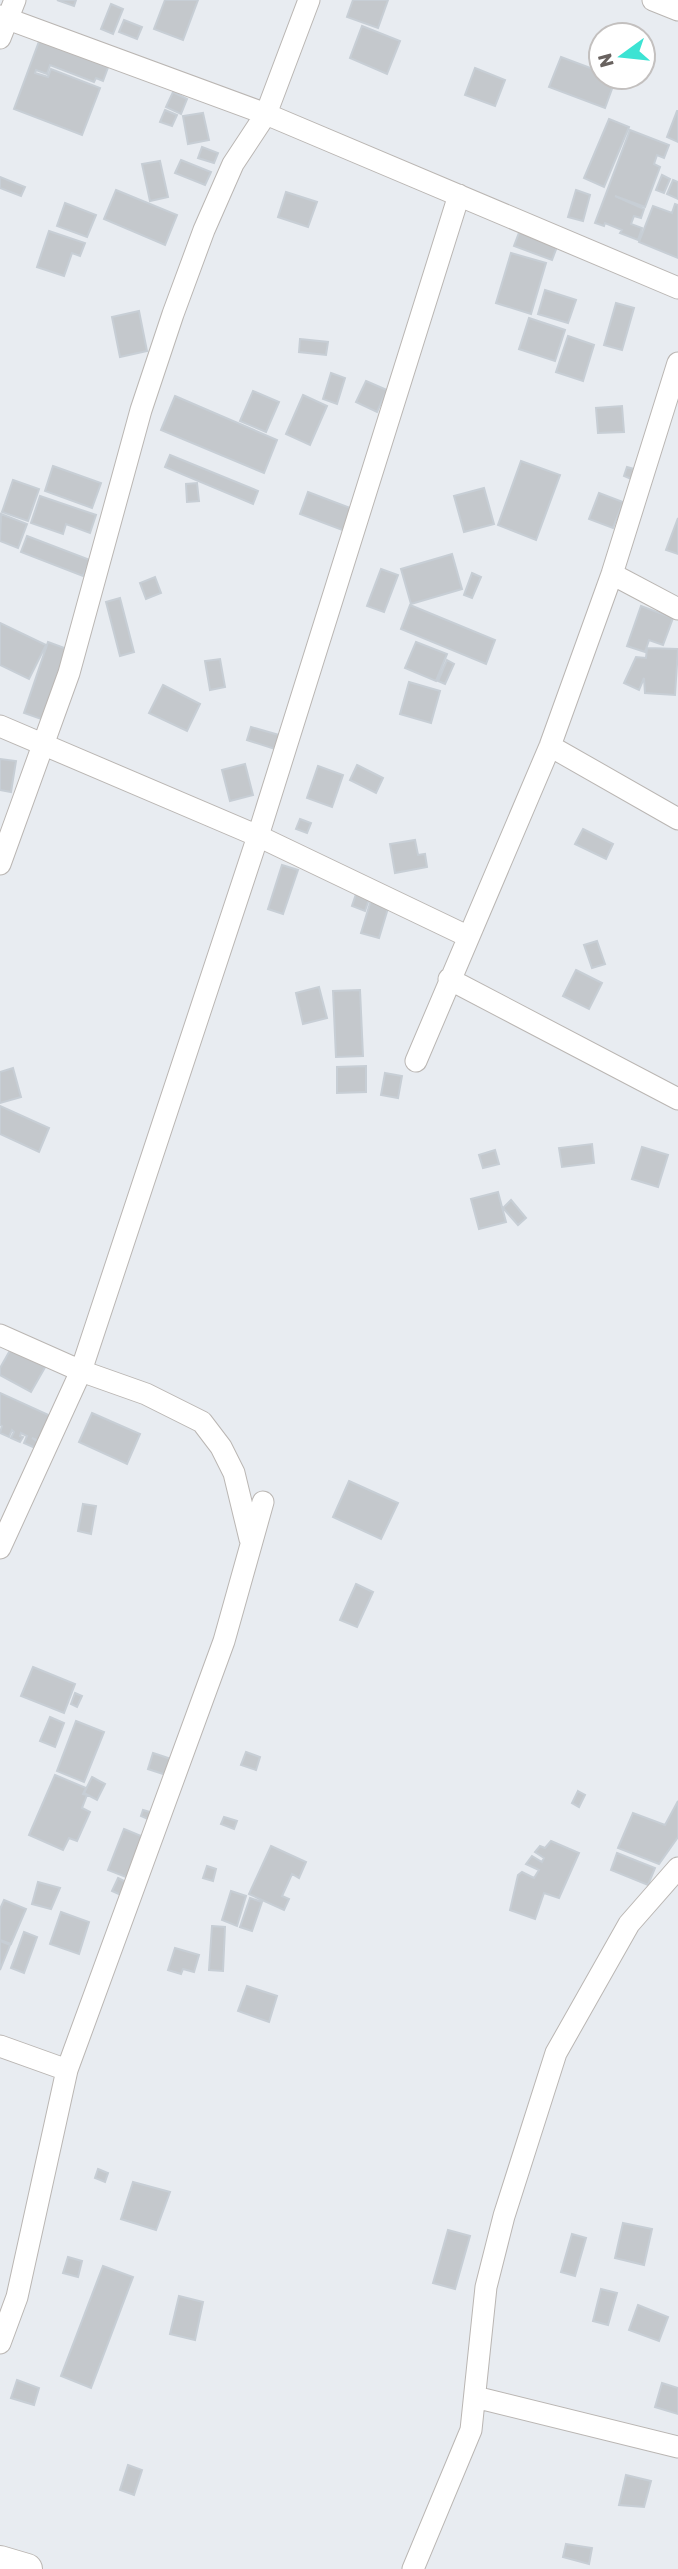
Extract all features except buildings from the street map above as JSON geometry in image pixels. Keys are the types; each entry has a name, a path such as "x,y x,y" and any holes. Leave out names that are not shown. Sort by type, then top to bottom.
{"street":[{"path":"0,863 69,673 141,410 173,314 204,230 233,164 266,114 309,0"},
{"path":"653,0 678,10"},
{"path":"5,18 266,114 678,288"},
{"path":"0,1548 81,1371 258,836 459,195"},
{"path":"416,1061 467,936 551,746 612,574 678,363"},
{"path":"612,574 678,609"},
{"path":"0,726 258,836 467,936"},
{"path":"551,746 678,819"},
{"path":"449,979 678,1099"},
{"path":"0,1335 81,1371 146,1394 202,1422 221,1447 234,1473 251,1541"},
{"path":"0,2343 9,2294 67,2070 224,1641 263,1502"},
{"path":"413,2569 471,2430 486,2287 504,2216 556,2053 629,1924 678,1868"},
{"path":"0,2046 67,2070"},
{"path":"475,2397 678,2447"},
{"path":"0,2561 27,2569"}]}
